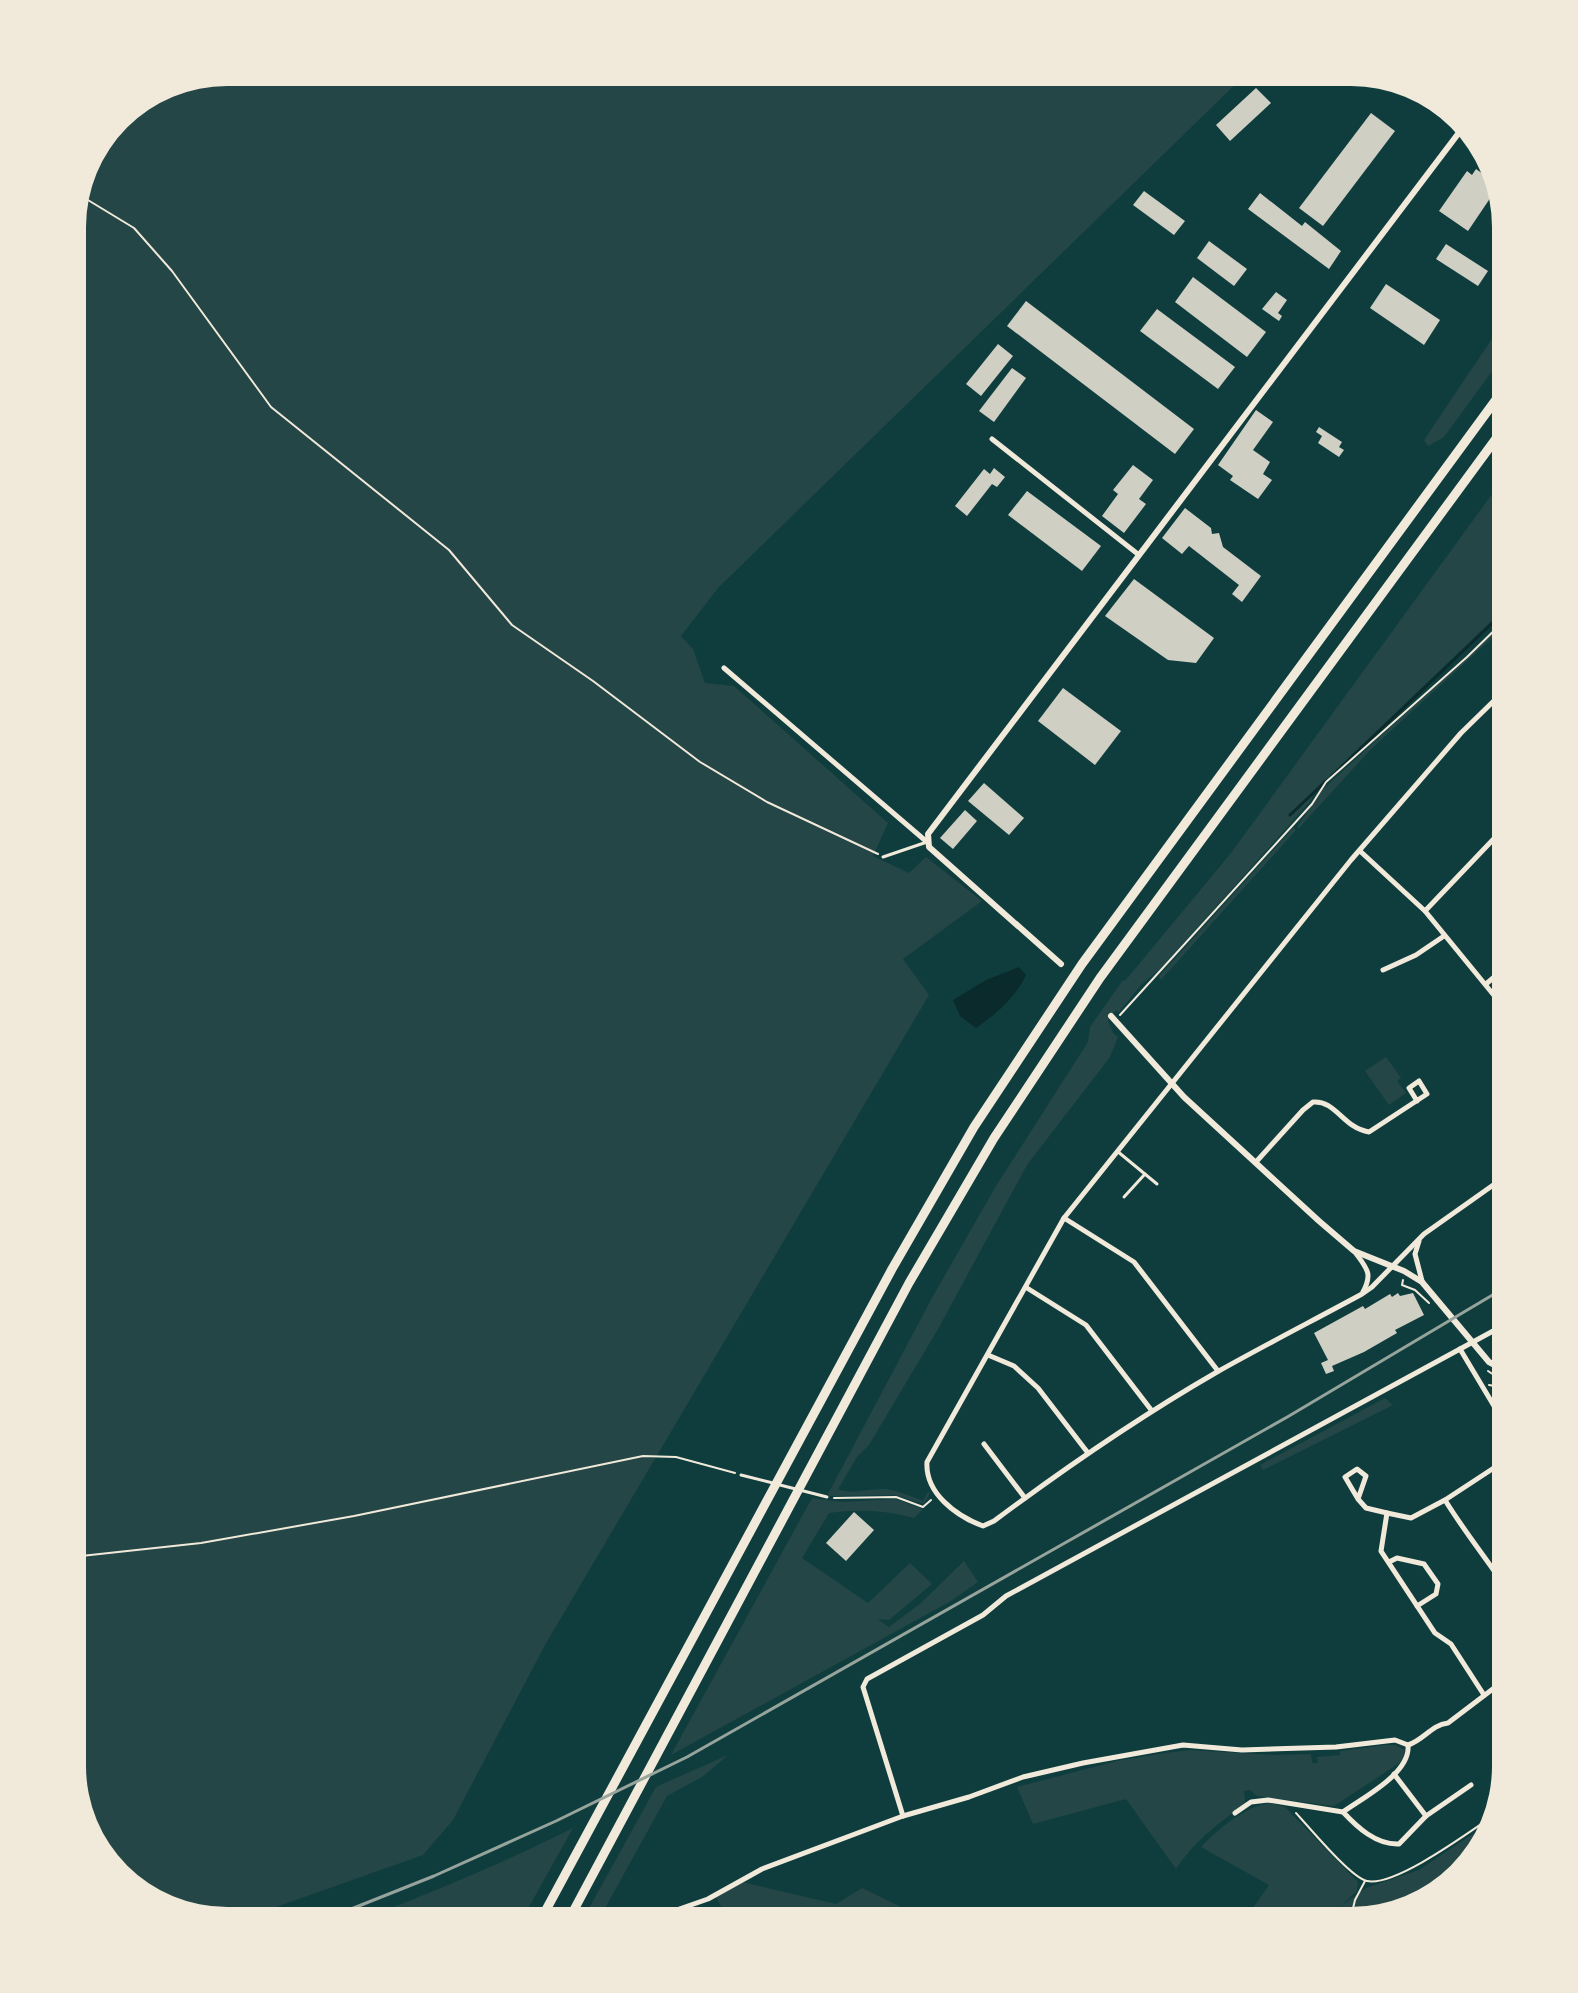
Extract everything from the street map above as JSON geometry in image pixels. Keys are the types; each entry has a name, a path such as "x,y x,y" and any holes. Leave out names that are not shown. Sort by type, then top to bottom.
{"highway":[{"path":"548,1907 892,1269 974,1127 1082,964 1492,405"},
{"path":"575,1907 909,1283 994,1138 1100,978 1492,444"}],"street":[{"path":"927,842 932,828 1457,135"},
{"path":"992,439 1139,555"},
{"path":"724,668 927,842 1061,964"},
{"path":"1492,703 1461,733 1360,851 1064,1218 927,1462 929,1484 962,1518 983,1526 1152,1411 1218,1371 1362,1294 1424,1234 1492,1186"},
{"path":"1425,911 1492,841"},
{"path":"1360,851 1425,911 1492,992"},
{"path":"1383,970 1416,955 1444,936"},
{"path":"1486,984 1492,979"},
{"path":"1114,1018 1173,1085 1354,1251 1369,1272 1369,1281 1362,1294"},
{"path":"1256,1162 1313,1102 1328,1104 1356,1130 1369,1132 1417,1101"},
{"path":"1064,1218 1134,1262 1218,1371"},
{"path":"1422,1282 1415,1254 1424,1234"},
{"path":"1354,1251 1404,1271 1422,1282 1492,1364"},
{"path":"1027,1288 1086,1325 1152,1411"},
{"path":"903,1816 863,1687 867,1679 983,1615 1006,1596 1492,1331"},
{"path":"1460,1349 1492,1403"},
{"path":"987,1355 1014,1366 1038,1388 1088,1453"},
{"path":"984,1444 1025,1498"},
{"path":"1358,1499 1366,1476 1357,1469 1345,1477 1358,1499 1366,1508 1411,1518 1492,1469"},
{"path":"1445,1500 1467,1536 1480,1548 1492,1566"},
{"path":"1387,1513 1381,1551 1435,1633 1451,1644 1484,1695"},
{"path":"1389,1562 1397,1558 1424,1564 1438,1584 1436,1594 1417,1606"},
{"path":"685,1907 708,1899 762,1869 903,1816 1023,1777 1183,1745 1242,1750 1336,1747 1395,1740 1408,1745 1415,1743 1437,1724 1448,1723 1492,1689"},
{"path":"1343,1812 1403,1767 1409,1753 1408,1745"},
{"path":"1394,1774 1426,1816"},
{"path":"1235,1813 1251,1802 1268,1800 1309,1805 1343,1812 1359,1829 1391,1844 1399,1844 1426,1816 1471,1785"}],"lane":[{"path":"883,857 927,842"},
{"path":"1117,1151 1157,1184"},
{"path":"1124,1197 1145,1174"},
{"path":"741,1475 827,1497"}],"path":[{"path":"89,200 134,228 172,271 271,407 449,550 512,625 593,681 700,762 767,802 883,857"},
{"path":"1114,1018 1312,804 1326,782 1492,633"},
{"path":"1480,1383 1492,1385"},
{"path":"86,1555 201,1543 354,1516 643,1456 676,1457 741,1475"},
{"path":"827,1497 896,1497 923,1507 936,1493"},
{"path":"1287,1803 1346,1866 1365,1881"},
{"path":"1365,1881 1389,1876 1423,1862 1478,1826"},
{"path":"1354,1907 1365,1881"}],"shaded area":[{"path":"1234,86 718,588 681,636 693,649 705,683 734,686 888,823 873,856 909,873 926,857 982,901 903,959 929,995 545,1645 453,1820 423,1855 276,1907 208,1906 164,1893 121,1859 97,1820 87,1785 86,217 100,164 115,141 141,115 181,93 208,87"},
{"path":"1492,339 1492,371 1444,437 1428,446 1424,440"},
{"path":"1492,494 1492,620 1318,787 1309,803 1161,968 1141,985 1119,1012 1116,1010 1108,1021 1118,1037 1110,1057 1027,1165 938,1329 869,1445 857,1457 838,1489 889,1490 923,1501 928,1492 924,1504 895,1495 829,1496 933,1296 996,1186 1088,1042 1090,1027 1123,980 1231,853"},
{"path":"1492,634 1492,638 1370,750 1297,827 1322,790"},
{"path":"1293,828 1296,830 1161,980 1159,976"},
{"path":"1019,967 1026,975 1022,983 991,1017 976,1028 960,1016 953,1000 986,980"},
{"path":"1386,1057 1401,1078 1397,1081 1406,1093 1389,1105 1365,1071"},
{"path":"1385,1398 1393,1405 1263,1470 1260,1465"},
{"path":"812,1498 843,1502 896,1499 923,1509 914,1518 872,1511 829,1513 802,1558 868,1603 910,1563 932,1584 889,1620 878,1619 889,1627 921,1603 964,1561 978,1582 951,1601 671,1755"},
{"path":"1386,1745 1405,1750 1401,1762 1334,1806 1257,1796 1250,1790 1244,1791 1245,1802 1241,1807 1206,1835 1176,1869 1126,1799 1033,1824 1017,1787 1117,1761 1190,1750 1311,1754 1312,1763 1318,1763 1317,1757"},
{"path":"728,1755 702,1777 667,1796 606,1907 590,1907 656,1787"},
{"path":"1271,1803 1285,1807 1358,1882 1357,1891 1341,1906 1366,1888 1419,1870 1475,1832 1463,1852 1444,1872 1414,1893 1388,1902 1351,1907 1254,1907 1269,1885 1201,1847 1242,1813"},
{"path":"573,1828 529,1907 394,1907 467,1877"},
{"path":"742,1882 836,1904 862,1888 901,1907 721,1907 716,1897"}],"building":[{"path":"1256,88 1271,103 1230,141 1216,125"},
{"path":"1371,113 1395,131 1323,226 1299,208"},
{"path":"1476,169 1481,172 1489,200 1468,231 1439,211 1467,171 1472,175"},
{"path":"1144,191 1185,221 1174,235 1133,205"},
{"path":"1260,193 1302,226 1305,222 1341,251 1329,269 1248,209"},
{"path":"1209,241 1247,269 1234,286 1197,258"},
{"path":"1446,244 1488,271 1478,286 1436,259"},
{"path":"1193,277 1266,332 1247,357 1175,302"},
{"path":"1386,284 1440,320 1424,345 1370,308"},
{"path":"1276,292 1287,300 1278,313 1282,316 1279,321 1262,309"},
{"path":"1026,301 1194,429 1175,454 1007,326"},
{"path":"1157,309 1235,367 1218,389 1140,331"},
{"path":"998,344 1013,356 981,396 966,384"},
{"path":"1012,368 1026,378 994,422 979,411"},
{"path":"1256,410 1273,422 1253,450 1270,462 1263,474 1272,480 1258,499 1230,480 1233,476 1218,465"},
{"path":"1319,427 1342,442 1339,447 1344,450 1339,457 1318,443 1322,436 1316,432"},
{"path":"1133,465 1153,480 1139,499 1146,504 1124,533 1102,516 1118,494 1113,490"},
{"path":"994,468 1005,477 997,487 992,484 967,516 955,506 984,469 990,474"},
{"path":"1027,491 1101,546 1082,571 1008,515"},
{"path":"1185,508 1211,528 1212,534 1219,533 1223,547 1261,576 1242,602 1232,594 1239,585 1189,546 1182,554 1162,538"},
{"path":"1134,579 1214,638 1196,663 1168,660 1105,616"},
{"path":"1063,688 1121,731 1095,765 1038,721"},
{"path":"984,783 1024,818 1009,835 968,801"},
{"path":"965,810 977,821 953,849 940,838"},
{"path":"1398,1293 1400,1296 1413,1293 1424,1315 1395,1330 1397,1333 1364,1352 1332,1366 1334,1371 1326,1374 1321,1363 1328,1360 1314,1333 1363,1306 1365,1309 1390,1294 1392,1297"},
{"path":"854,1512 874,1530 846,1561 826,1543"}],"waterway":[{"path":"1332,776 1492,623"},
{"path":"1290,815 1326,781"}],"railway":[{"path":"356,1907 556,1821 687,1757 1289,1416 1492,1295"}]}
